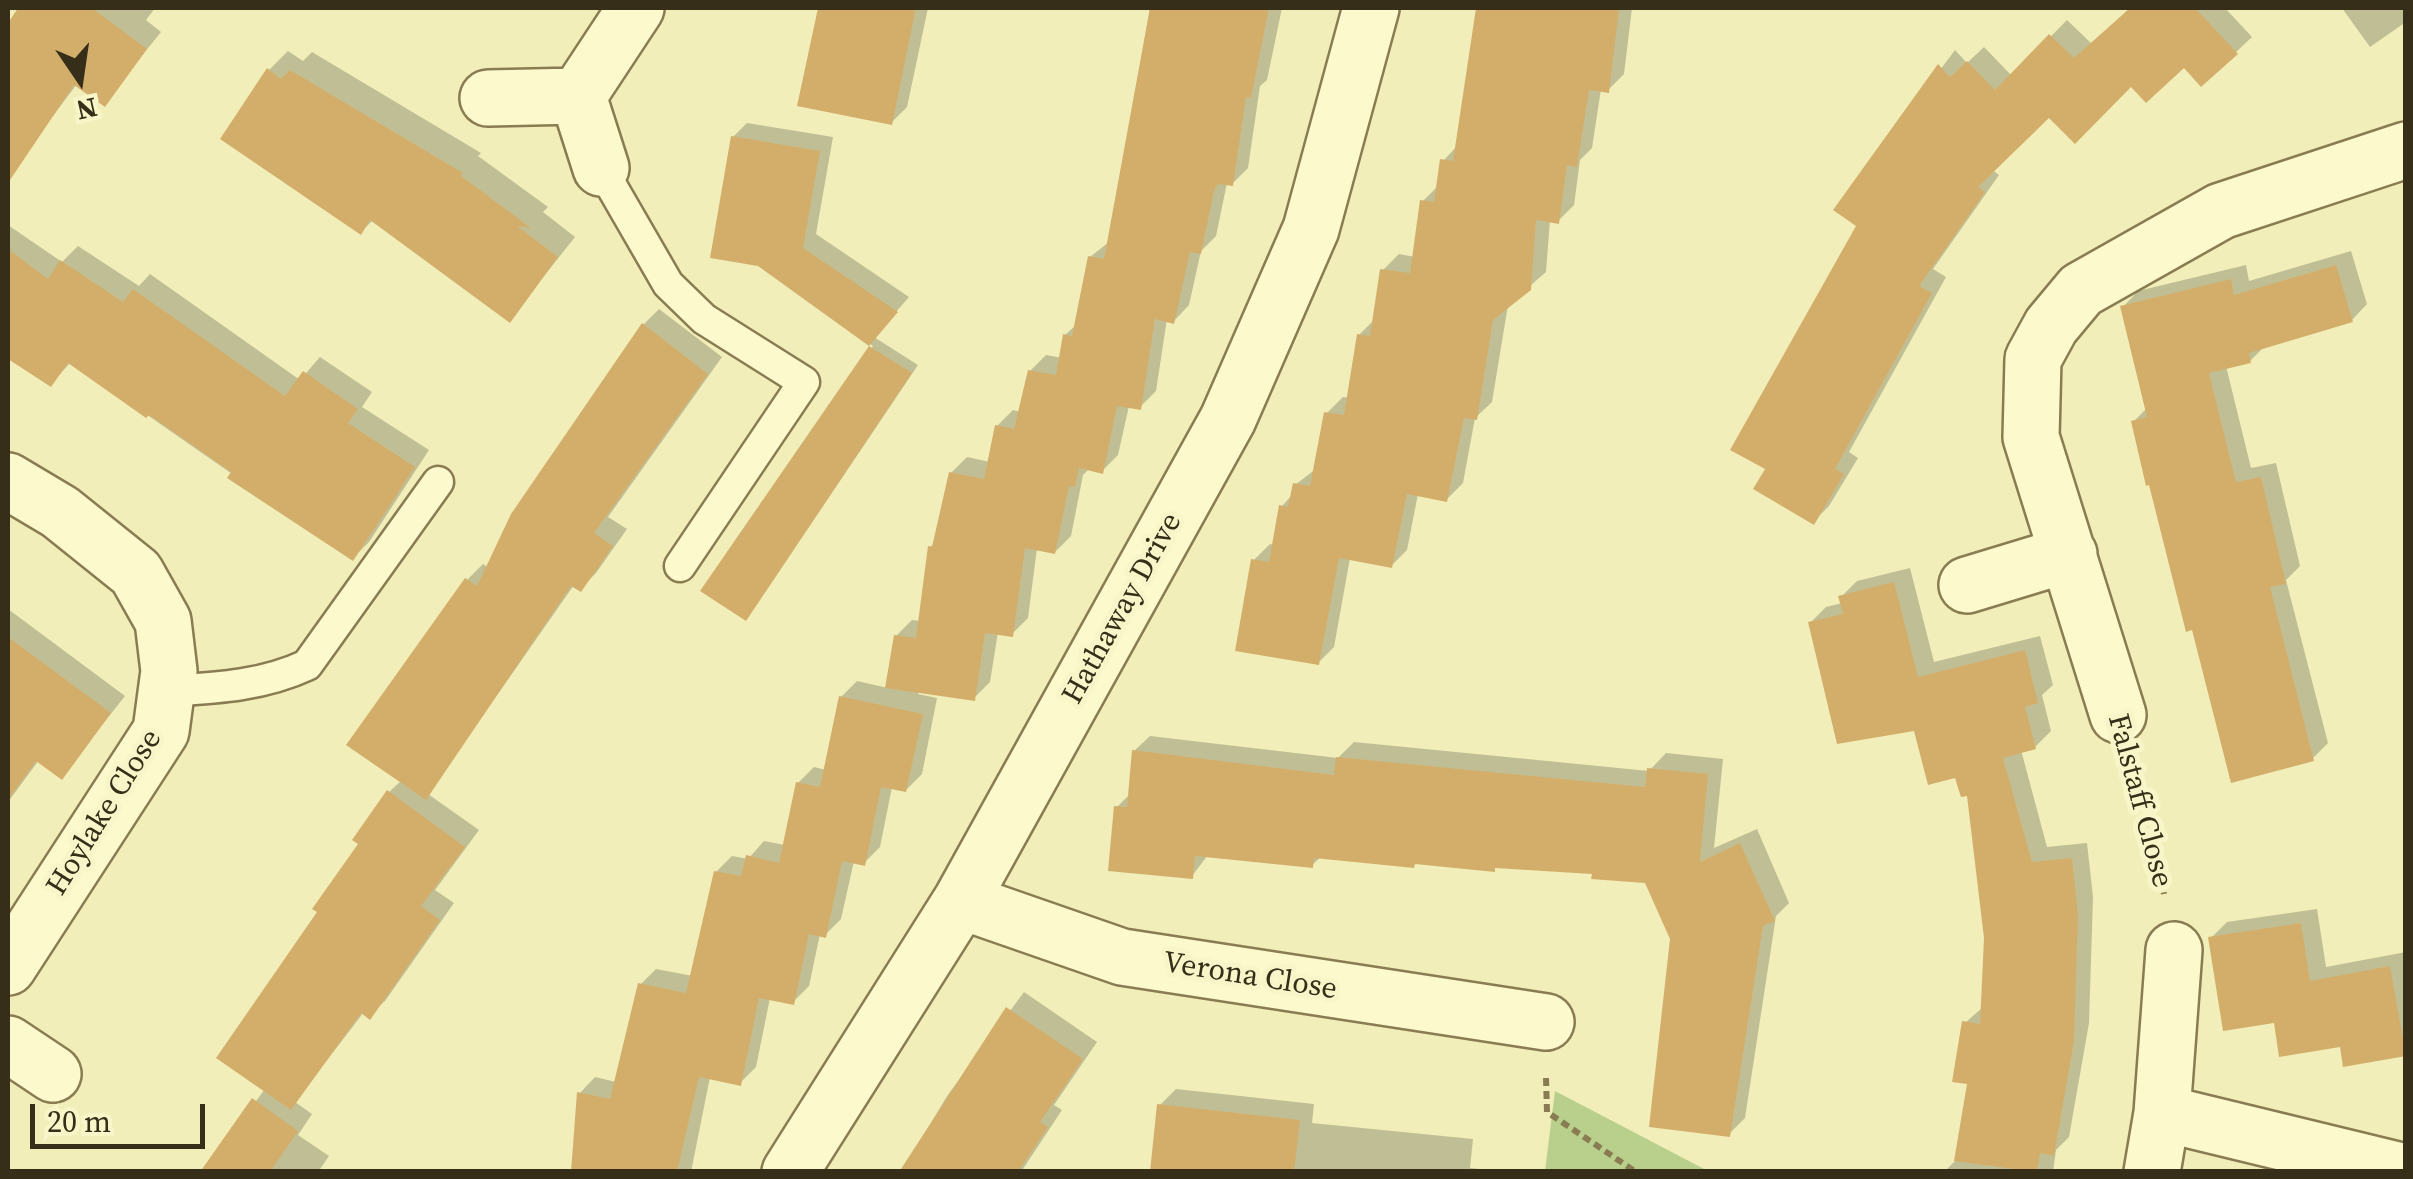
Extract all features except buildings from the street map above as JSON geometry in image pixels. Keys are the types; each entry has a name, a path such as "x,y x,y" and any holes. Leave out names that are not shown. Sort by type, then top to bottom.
{"street":[{"path":"578,96 636,8"},
{"name":"Hathaway Drive","path":"790,1172 962,902 1228,419 1311,229 1372,8"},
{"path":"488,98 578,96"},
{"path":"578,96 601,168"},
{"name":"Falstaff Close","path":"2118,715 2032,437 2033,359 2051,326 2081,290 2221,210 2406,150"},
{"name":"Hoylake Close","path":"8,481 60,512 136,573 162,621 169,671 161,731 8,966"},
{"path":"1967,586 2069,554"},
{"name":"Verona Close","path":"962,902 1122,957 1546,1022"},
{"path":"2152,1172 2162,1113 2174,950"},
{"path":"8,1044 53,1074"},
{"path":"2162,1113 2405,1172"}],"lane":[{"path":"601,168 668,284 704,319 804,382 680,566"},
{"path":"166,691 233,688 284,676 306,664 438,482"}],"path":[{"name":"Falstaff Close","path":"2118,715 2150,818 2174,950"},
{"path":"1546,1022 1547,1112 1636,1172"}],"green space":[{"path":"1555,1091 1708,1171 1545,1171"}]}
